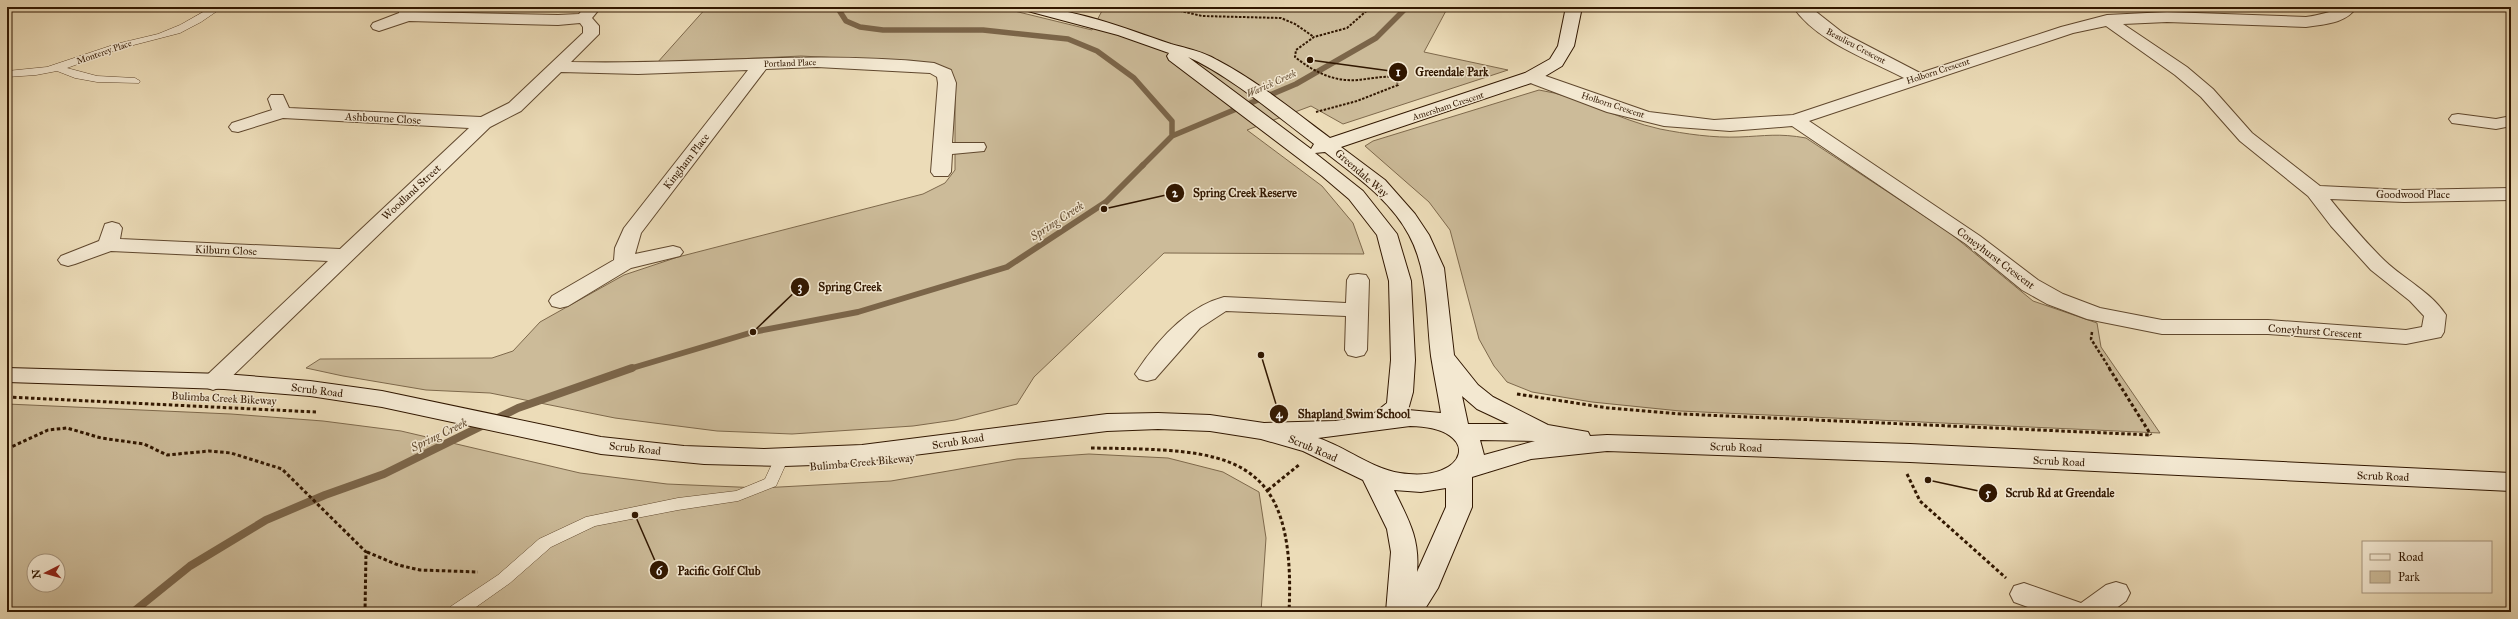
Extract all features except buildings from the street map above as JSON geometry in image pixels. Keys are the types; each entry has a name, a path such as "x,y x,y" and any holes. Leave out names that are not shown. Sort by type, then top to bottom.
{"street":[{"name":"Greendale Way","path":"1029,7 1118,30 1168,48 1194,54 1232,75 1329,145 1383,188 1419,235 1433,268 1436,281 1443,357 1459,429 1469,442 1472,454 1462,472 1458,507 1424,588 1408,612"},
{"name":"Amersham Crescent","path":"1304,152 1531,77 1556,62 1566,46 1574,7"},
{"name":"Beaulieu Crescent","path":"1801,7 1806,14 1822,27 1916,78"},
{"name":"Holborn Crescent","path":"1531,77 1628,112 1664,121 1706,126 1751,126 1795,120 1916,78 2067,30 2107,20 2150,17 2298,22 2327,20 2344,14 2348,7"},
{"path":"379,26 408,12 558,20 588,13"},
{"name":"Woodland Street","path":"213,382 343,255 484,123 515,107 558,67 591,34 588,13"},
{"name":"Coneyhurst Crescent","path":"1795,120 1973,240 2030,285 2055,299 2095,314 2162,327 2268,327 2406,337 2433,332 2435,315 2418,296 2378,266 2338,222 2315,192 2281,167 2246,137 2207,94 2181,71 2107,20"},
{"name":"Greendale Way","path":"1168,48 1180,61 1211,81 1304,152 1356,195 1387,234 1400,282 1403,360 1401,392 1398,406 1348,435 1344,442 1345,450 1367,472 1400,529 1405,552 1400,612"},
{"name":"Portland Place","path":"558,67 638,69 818,62 907,65 934,68 945,74 947,83 944,149 941,172"},
{"name":"Kingham Place","path":"624,263 625,248 631,232 761,64"},
{"name":"Ashbourne Close","path":"238,127 280,106 484,123"},
{"path":"2458,119 2504,123 2511,135"},
{"path":"944,149 977,147"},
{"name":"Goodwood Place","path":"2315,192 2404,196 2511,194"},
{"name":"Kilburn Close","path":"68,260 110,237 343,255"},
{"path":"560,301 624,263 673,252"},
{"path":"1356,350 1358,280"},
{"path":"1147,374 1199,316 1213,306 1224,304 1357,310"},
{"path":"1443,357 1470,390 1484,403 1552,433"},
{"name":"Scrub Road","path":"7,375 290,386 353,394 443,411 515,428 602,445 728,456 815,458 900,449 1056,426 1128,420 1208,423 1266,431 1333,430 1370,422 1433,419 1459,429 1552,433 1607,443"},
{"name":"Scrub Road","path":"1266,431 1320,448 1367,472 1401,482 1429,484 1531,450 1607,443 1896,452 2511,482"},
{"path":"2090,612 2116,593"},
{"path":"2024,594 2074,612"}],"lane":[{"name":"Monterey Place","path":"7,74 39,74 60,68 129,42 175,31 218,7"},
{"path":"60,68 85,78 135,81"},
{"path":"456,612 508,575 545,543 592,521 678,504 738,496 771,482 782,457"}],"path":[{"path":"1164,7 1202,16 1281,18 1295,24 1314,37"},
{"path":"1322,75 1308,68 1294,57 1296,50 1314,37 1347,28 1371,7"},
{"path":"1512,392 1608,408 1682,414 2151,435 2091,339 2095,314"},
{"name":"Bulimba Creek Bikeway","path":"7,397 324,412"},
{"path":"7,449 48,430 67,428 101,438 144,444 167,455 209,451 231,453 282,469 295,480 366,552 398,565 420,570 508,575"},
{"path":"1087,447 1197,454 1227,462 1252,473 1268,490 1276,506 1284,529 1292,580 1289,612"},
{"path":"1896,452 1920,501 2024,594"},
{"path":"365,612 366,552"}],"green space":[{"path":"707,7 998,7 1092,30 1104,7 1448,7 1424,52 1508,70 1343,124 1311,106 1247,130 1322,186 1353,223 1364,254 1164,253 1034,377 1017,404 955,420 913,426 792,434 717,431 615,418 490,393 426,390 306,368 320,359 492,358 513,351 540,322 624,275 678,257 923,194 945,183 955,170 955,89 933,63 801,56 657,63"},
{"path":"1539,90 1569,97 1629,120 1670,131 1719,137 1780,135 1806,138 1950,233 2033,301 2097,323 2101,347 2160,433 1680,411 1592,402 1532,392 1507,382 1494,366 1479,339 1450,230 1429,202 1365,146 1373,141"},
{"path":"7,404 231,414 323,421 401,431 580,473 667,484 761,488 891,481 1017,459 1089,454 1168,458 1223,472 1259,492 1266,538 1261,612 7,612"}],"waterway":[{"name":"Spring Creek","path":"837,7 846,21 860,27 883,30 983,30 1068,39 1097,51 1134,78 1172,121 1172,136"},
{"name":"Warick Creek","path":"1172,136 1296,84 1376,38 1407,7"},
{"name":"Spring Creek","path":"630,369 753,332 858,312 1007,267 1106,202 1172,136"},
{"name":"Spring Creek","path":"133,612 190,566 266,520 325,495 384,474 518,408 630,369"}],"place":[{"name":"Greendale Park","path":"1310,60"},
{"name":"Spring Creek Reserve","path":"1104,209"},
{"name":"Spring Creek","path":"753,332"},
{"name":"Shapland Swim School","path":"1261,355"},
{"name":"Scrub Rd at Greendale","path":"1928,480"},
{"name":"Pacific Golf Club","path":"635,515"}]}
